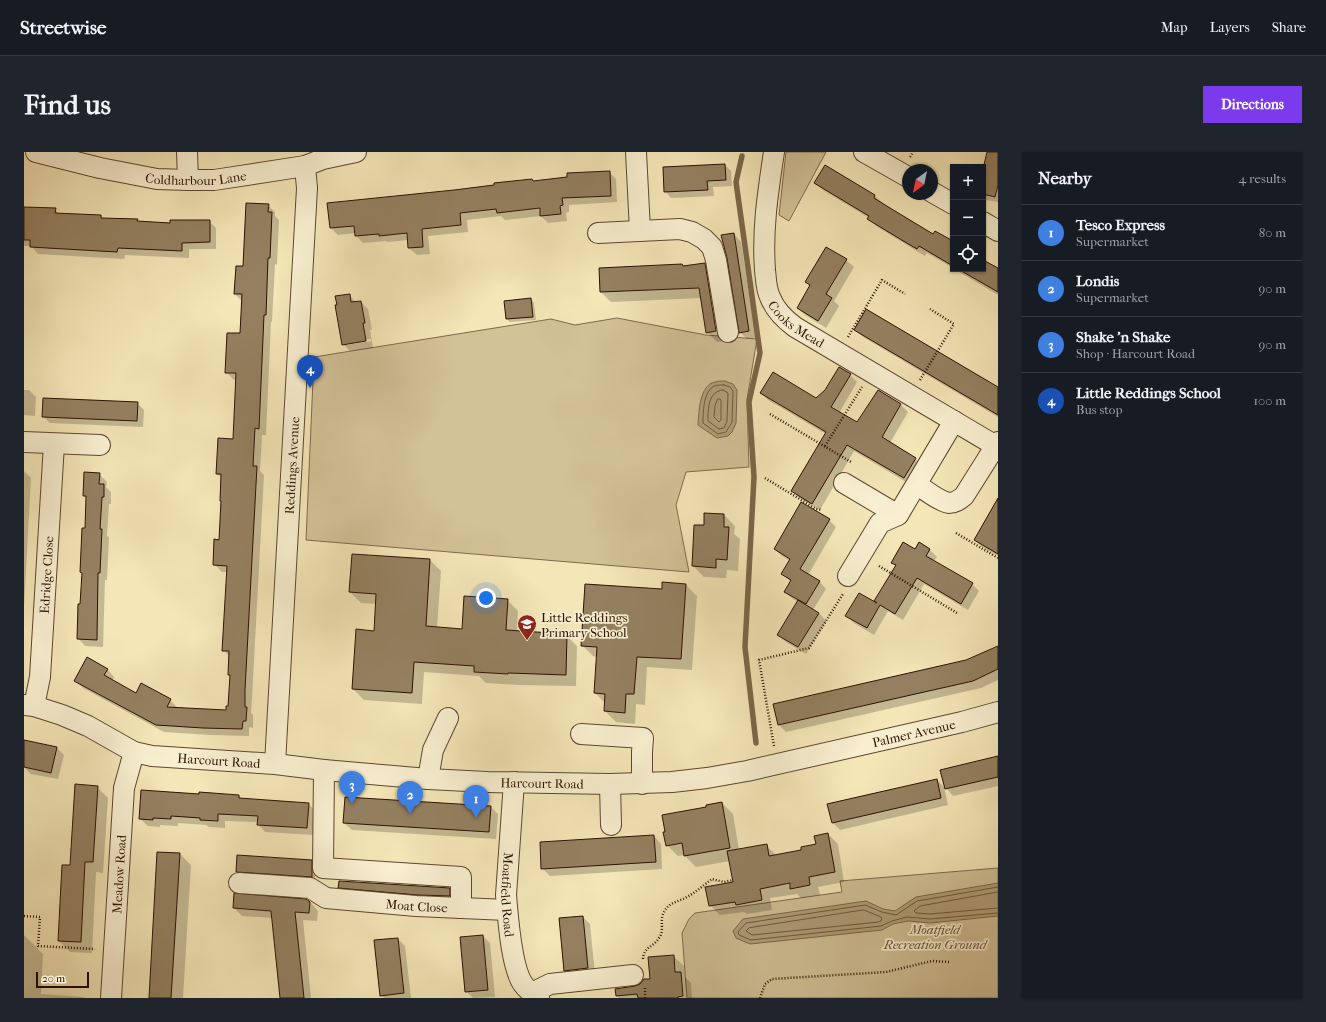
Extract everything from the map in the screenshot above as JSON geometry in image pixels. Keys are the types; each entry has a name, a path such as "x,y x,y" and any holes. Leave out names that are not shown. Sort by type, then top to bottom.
{"street":[{"name":"Coldharbour Lane","path":"36,152 100,168 157,179 188,180 214,180 304,166 324,159 356,152"},
{"path":"187,152 188,180"},
{"path":"636,152 640,231"},
{"name":"Cooks Mead","path":"774,152 764,218 764,259 766,285 769,296 777,310 784,319 795,327 954,421 997,444 964,496 957,502 949,503 917,485"},
{"path":"864,152 902,174"},
{"name":"Reddings Avenue","path":"275,764 307,188 304,166"},
{"path":"938,195 950,202"},
{"path":"986,224 998,231"},
{"path":"598,233 680,229 692,232 704,239 712,248 716,260 728,332"},
{"path":"847,583 880,523 898,515 954,421"},
{"path":"24,442 100,445"},
{"name":"Edridge Close","path":"29,705 40,677 54,444"},
{"path":"844,483 898,515"},
{"name":"Harcourt Road","path":"29,705 62,715 88,726 134,752 152,756 275,764 324,770 428,778 514,782 642,784 707,778 829,753"},
{"name":"Palmer Avenue","path":"829,753 962,722 998,712"},
{"path":"428,778 433,750 448,718"},
{"path":"581,734 643,738 642,784"},
{"name":"Meadow Road","path":"111,998 124,788 134,752"},
{"path":"324,770 323,868 461,877 461,908"},
{"name":"Moatfield Road","path":"514,782 506,895 507,910 515,966 522,983 536,996"},
{"path":"610,784 611,825"},
{"name":"Moat Close","path":"239,883 310,888 326,898 416,906 507,910"},
{"path":"536,996 550,984 640,975"}],"path":[{"path":"838,352 882,280 905,294"},
{"path":"911,395 954,324 930,309"},
{"path":"826,446 871,372"},
{"path":"770,414 851,462"},
{"path":"766,478 816,509 822,510"},
{"path":"956,533 998,558"},
{"path":"879,566 957,614"},
{"path":"777,764 759,660 809,648 847,583"},
{"path":"646,998 640,975 643,958 646,949 656,942 663,931 661,918 663,912 673,902 686,898 712,879 724,882 733,880"},
{"path":"24,916 40,917 38,946 114,950"},
{"path":"760,998 765,984 772,980 886,972 932,961 950,962"}],"green space":[{"path":"786,152 826,152 789,221 779,215"},
{"path":"617,318 706,335 757,339 747,399 749,467 686,472 676,505 689,572 306,540 314,357 551,319 575,325"},
{"name":"Moatfield Recreation Ground","path":"998,868 998,998 687,998 682,933 689,919 695,913 842,892 840,881"}],"water":[{"path":"725,381 733,384 737,390 736,423 732,432 728,436 717,438 698,425 700,407 706,388 710,384"},
{"path":"998,883 998,916 930,923 908,921 893,924 882,930 750,944 736,938 733,931 743,919 866,901 883,909 895,911 916,897"}],"building":[{"path":"987,152 998,152 998,185 995,197 986,195 986,164 984,164"},
{"path":"725,164 726,180 707,181 708,190 664,192 663,167"},
{"path":"825,165 875,195 874,198 933,234 935,231 950,239 950,264 919,246 917,249 905,242 867,219 869,216 814,183"},
{"path":"610,171 611,196 562,198 563,205 560,206 561,214 540,216 540,208 497,213 496,209 460,213 461,225 422,229 423,247 408,248 407,233 379,236 379,234 355,236 354,226 330,228 327,203 454,190 494,185 494,183 532,179 533,181 567,177 567,173"},
{"path":"246,203 269,204 268,212 272,212 270,258 268,258 266,315 264,315 259,429 255,428 253,466 257,466 245,690 245,707 247,707 246,721 243,721 242,729 156,725 74,681 87,657 108,669 104,675 136,693 141,683 171,699 167,707 226,710 226,706 228,706 230,675 228,675 229,651 222,651 227,566 213,565 214,539 219,540 221,501 221,474 216,474 218,438 233,439 236,373 225,373 227,333 240,333 242,294 234,294 236,266 243,266"},
{"path":"24,207 56,208 55,213 101,215 101,218 138,219 137,221 170,223 170,220 210,220 210,242 182,243 182,251 118,248 117,252 30,247 30,240 24,240"},
{"path":"734,233 749,331 739,333 727,258 721,235"},
{"path":"826,247 847,259 826,294 832,298 818,321 797,308 810,285 805,282"},
{"path":"986,262 998,268 998,292 963,272 986,272"},
{"path":"705,263 716,331 706,333 699,288 600,292 599,268 682,264 683,266"},
{"path":"350,294 351,302 361,301 365,323 363,323 366,341 342,345 335,305 337,305 335,296"},
{"path":"531,298 533,317 506,319 504,301"},
{"path":"866,309 998,387 998,415 854,330"},
{"path":"839,367 851,374 831,407 857,422 878,390 901,404 882,437 916,458 904,478 847,445 812,504 791,491 826,432 760,393 773,372 816,398 825,390"},
{"path":"43,398 138,402 137,421 42,417"},
{"path":"84,472 100,473 99,484 104,484 100,529 102,529 100,573 98,573 97,640 77,639 78,604 80,604 82,573 80,572 82,528 85,528 86,496 83,496"},
{"path":"998,498 998,554 974,540"},
{"path":"801,502 830,519 800,569 820,581 806,604 784,592 791,580 781,574 790,559 774,549"},
{"path":"704,513 724,514 724,527 729,527 727,560 716,559 716,568 692,566 694,525 704,525"},
{"path":"903,542 915,549 919,542 930,549 926,556 973,583 961,604 917,578 895,614 880,605 867,628 845,616 859,593 877,603 874,601 896,565 891,563"},
{"path":"352,554 430,559 426,626 462,629 464,596 508,599 506,630 567,634 566,675 474,672 474,666 414,662 412,693 352,689 356,629 374,631 376,594 349,592"},
{"path":"662,582 686,584 681,659 637,657 634,694 626,694 625,713 604,711 605,694 594,693 597,647 581,646 585,584 662,589"},
{"path":"798,600 819,613 798,647 777,635"},
{"path":"998,646 998,669 973,681 778,725 773,704 966,660"},
{"path":"24,740 57,747 51,773 24,767"},
{"path":"998,756 998,777 945,789 940,770"},
{"path":"937,779 941,798 832,823 827,804"},
{"path":"75,784 98,786 93,862 85,862 81,942 58,941 62,865 70,865"},
{"path":"141,790 239,795 239,798 309,803 307,828 257,825 258,816 218,814 218,821 171,816 171,819 139,819"},
{"path":"345,797 491,806 489,832 343,823"},
{"path":"722,802 730,848 684,856 682,843 666,846 662,815 706,807 706,805"},
{"path":"828,833 835,872 809,877 810,885 790,889 790,883 760,889 762,900 736,905 735,902 709,906 705,887 733,882 727,851 767,844 769,856 801,850 801,847 816,844 814,836"},
{"path":"654,835 656,862 541,869 540,842"},
{"path":"157,852 180,853 171,998 149,998"},
{"path":"237,855 312,860 312,877 236,872"},
{"path":"339,881 450,888 450,896 417,895 338,888"},
{"path":"234,893 306,899 310,902 309,913 295,912 304,998 280,998 271,911 233,908"},
{"path":"583,916 588,968 564,971 559,918"},
{"path":"483,935 488,990 465,992 460,937"},
{"path":"398,938 404,993 380,996 374,940"},
{"path":"674,955 675,972 681,972 683,996 678,998 638,998 637,994 616,996 615,989 635,986 640,984 644,979 650,979 648,957"}],"waterway":[{"path":"742,156 736,182 760,353 749,402 754,477 745,647 756,743"}],"place":[{"name":"Little Reddings School","path":"310,388"},
{"name":"Little Reddings Primary School","path":"527,641"},
{"name":"Shake 'n Shake","path":"352,804"},
{"name":"Londis","path":"410,814"},
{"name":"Tesco Express","path":"476,818"}]}
